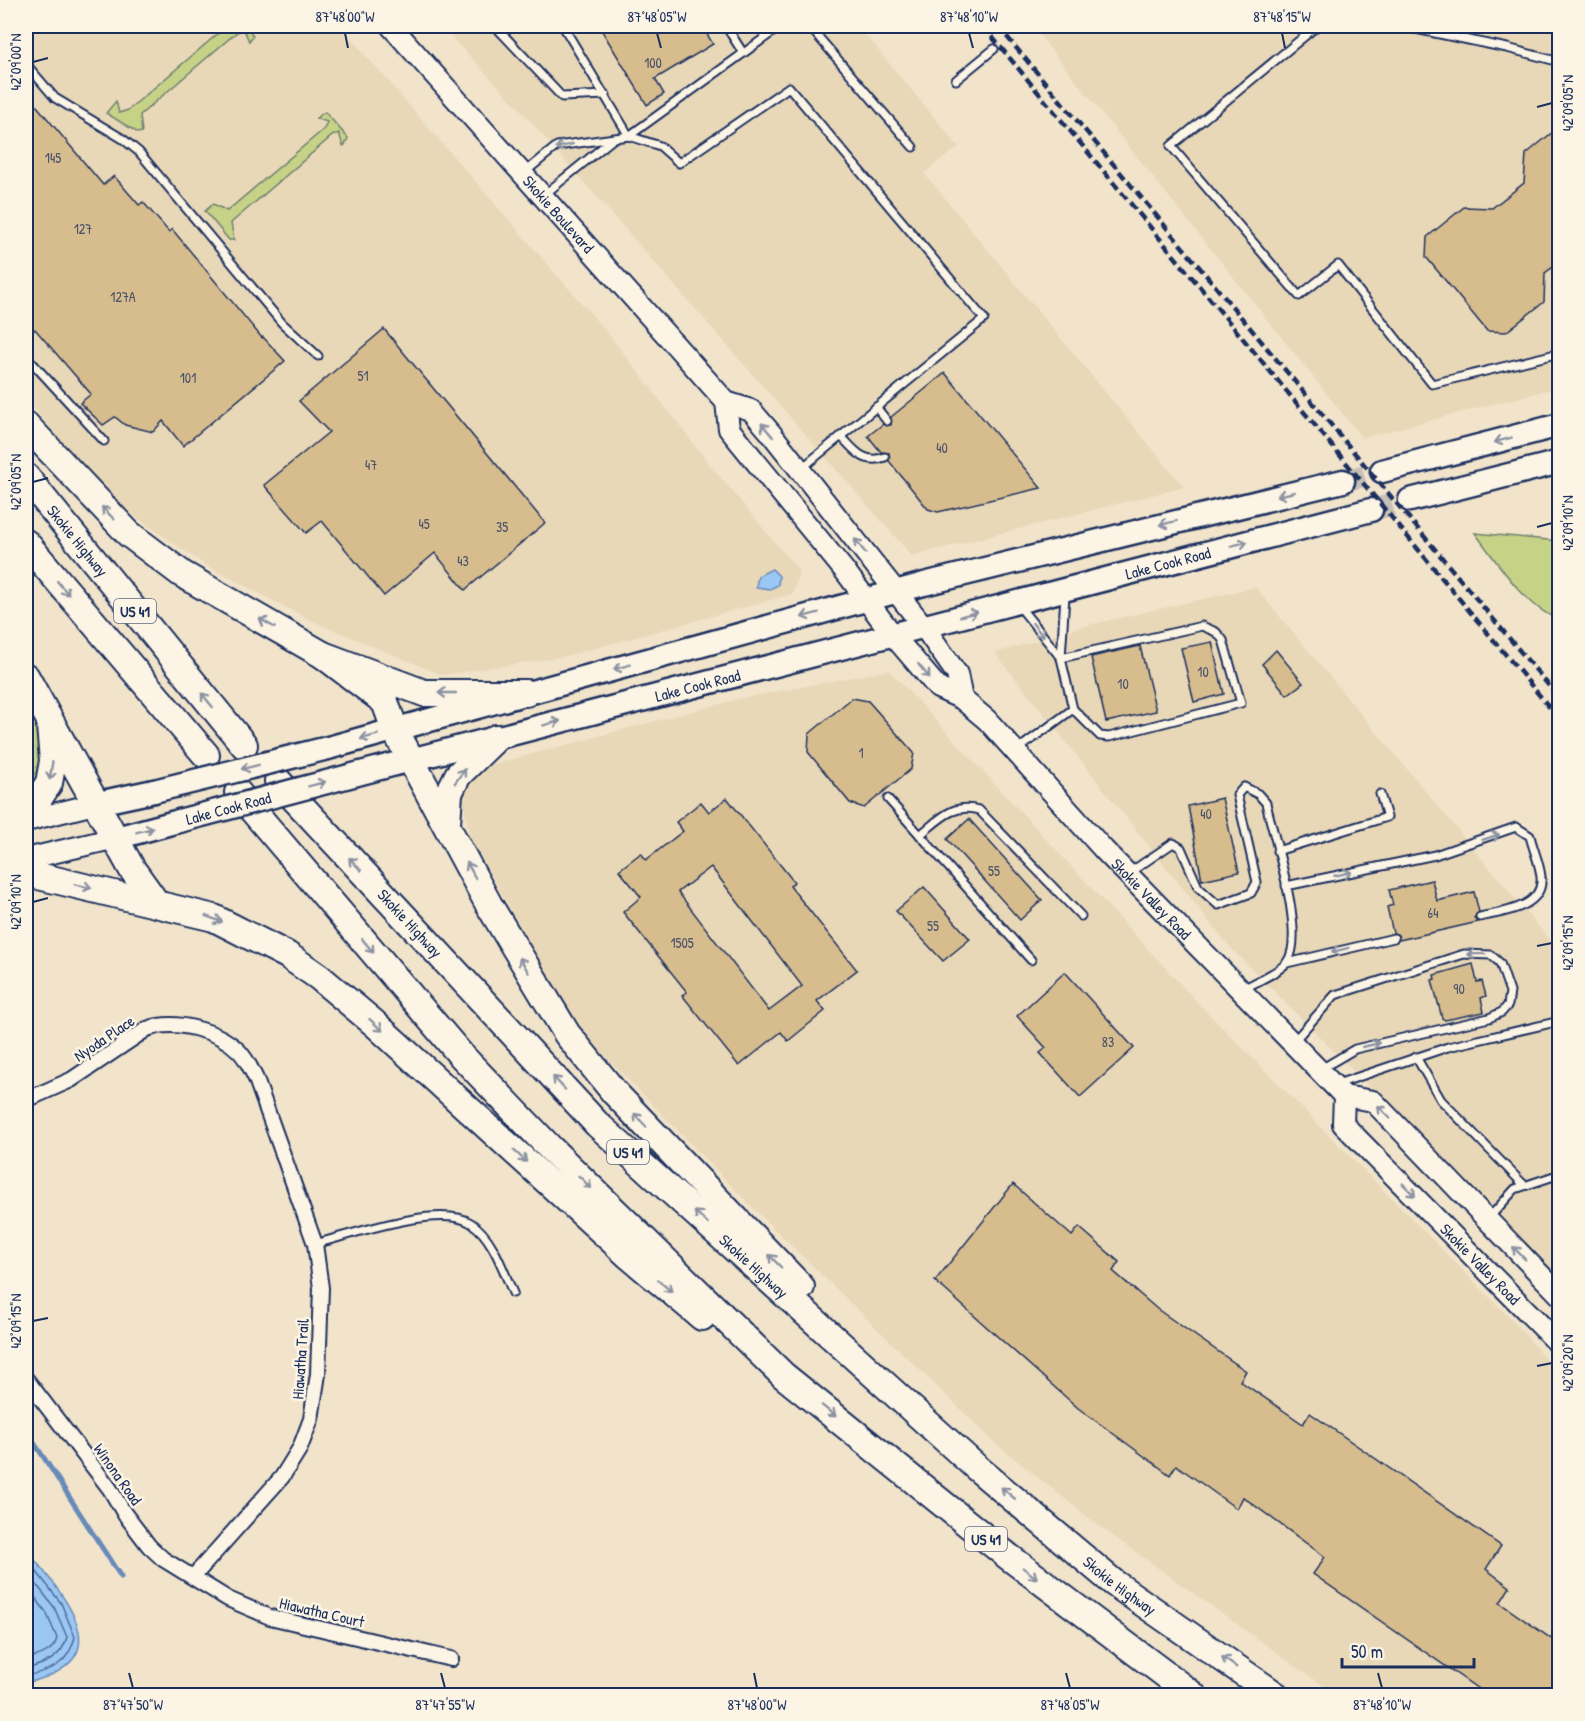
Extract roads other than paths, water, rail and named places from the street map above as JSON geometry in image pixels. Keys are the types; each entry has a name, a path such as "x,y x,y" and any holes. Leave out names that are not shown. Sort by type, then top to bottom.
{"highway":[{"path":"26,425 129,534 182,574 323,655 385,702 395,730 489,905 567,1034 614,1092 977,1468"},
{"name":"Skokie Highway","path":"26,477 244,745"},
{"name":"US 41","path":"26,543 206,755"},
{"path":"323,655 424,693 526,693"},
{"path":"26,677 98,803 132,869 157,904"},
{"path":"26,820 50,783 53,761 49,716"},
{"path":"447,825 449,793 458,775 496,738"},
{"name":"Skokie Highway","path":"278,781 597,1124 977,1468 1114,1582 1277,1695"},
{"name":"US 41","path":"238,793 460,1054 550,1148 783,1374 1009,1557 1194,1695"},
{"path":"26,873 214,918 287,955 319,976 374,1023 628,1255 706,1321 783,1374"}],"main road":[{"name":"Skokie Boulevard","path":"391,26 726,402 751,410 896,592"},
{"path":"726,402 729,429 867,600"},
{"path":"1382,471 1560,425"},
{"path":"1410,500 1560,462"},
{"name":"Lake Cook Road","path":"26,820 328,748 896,592 1343,481"},
{"name":"Lake Cook Road","path":"26,859 116,838 1371,510"},
{"path":"896,592 957,674 962,699"},
{"name":"Skokie Valley Road","path":"867,600 892,634 938,688 962,699 987,720 1128,874 1339,1091 1343,1124 1560,1345"},
{"path":"1339,1091 1373,1101 1560,1295"}],"street":[{"name":"Nyoda Place","path":"26,1100 71,1080 147,1029 171,1023 228,1042 240,1052 256,1079 268,1112"},
{"name":"Hiawatha Trail","path":"193,1577 282,1477 300,1448 311,1419 318,1374 321,1288 315,1244 268,1112"},
{"name":"Winona Road","path":"26,1379 64,1427 149,1546 164,1559 193,1577"},
{"name":"Hiawatha Court","path":"193,1577 228,1599 270,1617 451,1659"}],"lane":[{"path":"495,26 562,97 606,95"},
{"path":"563,26 629,136 660,146 679,164 789,87 984,318 800,470"},
{"path":"726,26 743,53"},
{"path":"524,173 557,146 629,136 781,26"},
{"path":"809,26 913,147"},
{"path":"1317,26 1171,146 1299,296 1338,265 1431,384 1560,353"},
{"path":"1401,26 1507,48 1560,62"},
{"path":"956,80 994,49"},
{"path":"26,64 55,98 123,139 139,152 282,323 318,356"},
{"path":"543,195 613,139"},
{"path":"26,356 68,405 104,441"},
{"path":"876,407 887,421"},
{"path":"841,436 864,458 875,460 885,457"},
{"path":"1061,658 1202,626 1216,632 1223,640 1240,704 1109,737 1100,736 1073,709 1061,658 1065,590"},
{"path":"1015,602 1061,658"},
{"path":"1015,751 1073,709"},
{"path":"1128,874 1173,843 1181,848 1198,886 1218,905 1251,893 1257,882 1237,795 1244,787 1258,794 1266,803 1293,917 1295,943 1287,963"},
{"path":"1277,851 1387,818 1380,794"},
{"path":"888,800 1031,960"},
{"path":"920,835 947,813 966,806 979,810 1081,916"},
{"path":"1286,886 1435,855 1516,827 1530,836 1542,879 1536,897 1522,907 1480,917"},
{"path":"1241,990 1287,963 1394,938"},
{"path":"1292,1043 1335,995 1464,954 1491,955 1500,963 1510,992 1508,1005 1502,1012 1489,1018 1355,1049 1319,1070"},
{"path":"1339,1091 1416,1057 1448,1047 1560,1022"},
{"path":"1416,1057 1441,1100 1524,1185"},
{"path":"1487,1220 1515,1189 1560,1174"},
{"path":"315,1244 434,1217 461,1218 472,1223 495,1251 513,1293"}],"water":[{"path":"772,569 779,576 778,585 770,589 756,587 758,576"},
{"path":"26,1549 69,1606 77,1625 80,1643 73,1659 56,1673 26,1683"}],"waterway":[{"path":"26,1430 121,1577"}],"tunnel":[{"path":"1343,481 1382,471"},
{"path":"1371,510 1410,500"}],"railway":[{"path":"983,26 1560,720"},
{"path":"998,26 1560,699"}]}
